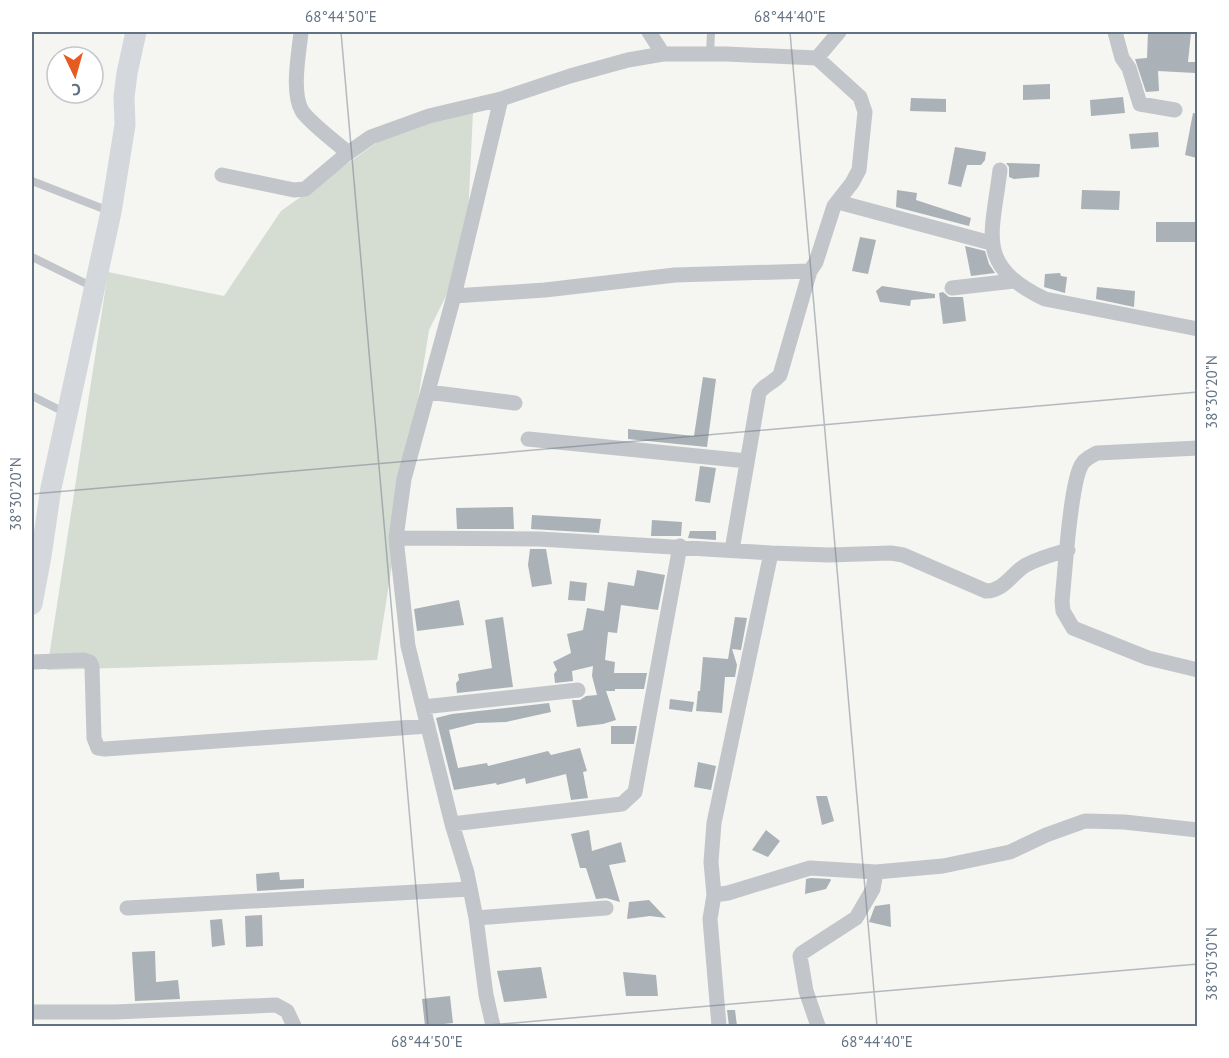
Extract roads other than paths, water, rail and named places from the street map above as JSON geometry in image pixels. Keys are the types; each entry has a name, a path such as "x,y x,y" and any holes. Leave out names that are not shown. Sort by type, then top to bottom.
{"street":[{"path":"32,604 51,488 111,212 125,125 124,97 127,73 136,32"},
{"path":"301,32 297,72 298,102 303,113 348,153"},
{"path":"649,32 663,54"},
{"path":"1115,32 1122,58 1129,68 1140,104 1175,110"},
{"path":"817,58 835,33"},
{"path":"222,175 294,190 305,189 348,153 371,138 429,116 501,99 628,60 663,54 817,58 860,97 865,112 859,170 834,206 816,262 810,271 780,375 774,381 764,385 759,393 732,550"},
{"path":"493,1026 470,889 408,646 396,538 404,479 454,296 501,99"},
{"path":"1000,170 992,243 1002,270 1014,281 1045,299 1197,330"},
{"path":"838,202 992,243"},
{"path":"454,296 545,290 675,275 810,271"},
{"path":"952,288 1014,281"},
{"path":"428,392 514,403"},
{"path":"528,439 747,461"},
{"path":"1197,448 1097,453 1087,458 1080,466 1071,510 1062,601 1064,611 1073,628 1148,658 1197,670"},
{"path":"396,538 539,539 829,555 891,553 903,555 986,591 994,591 1025,566 1068,550"},
{"path":"452,824 622,804 635,792 680,546"},
{"path":"719,1026 710,920 714,895 711,862 714,823 771,553"},
{"path":"32,663 84,660 90,662 94,738 99,748 105,749 428,726"},
{"path":"423,707 578,690"},
{"path":"714,895 738,891 810,868 876,872 943,866 1010,852 1046,835 1085,821 1124,822 1197,830"},
{"path":"818,1026 806,991 800,956 856,918 873,889 876,872"},
{"path":"127,908 470,889"},
{"path":"476,918 606,908"},
{"path":"32,1012 117,1019 276,1005 287,1011 294,1026"}],"lane":[{"path":"710,54 711,32"},
{"path":"32,181 111,212"},
{"path":"32,257 94,288"},
{"path":"32,396 67,413"}]}
